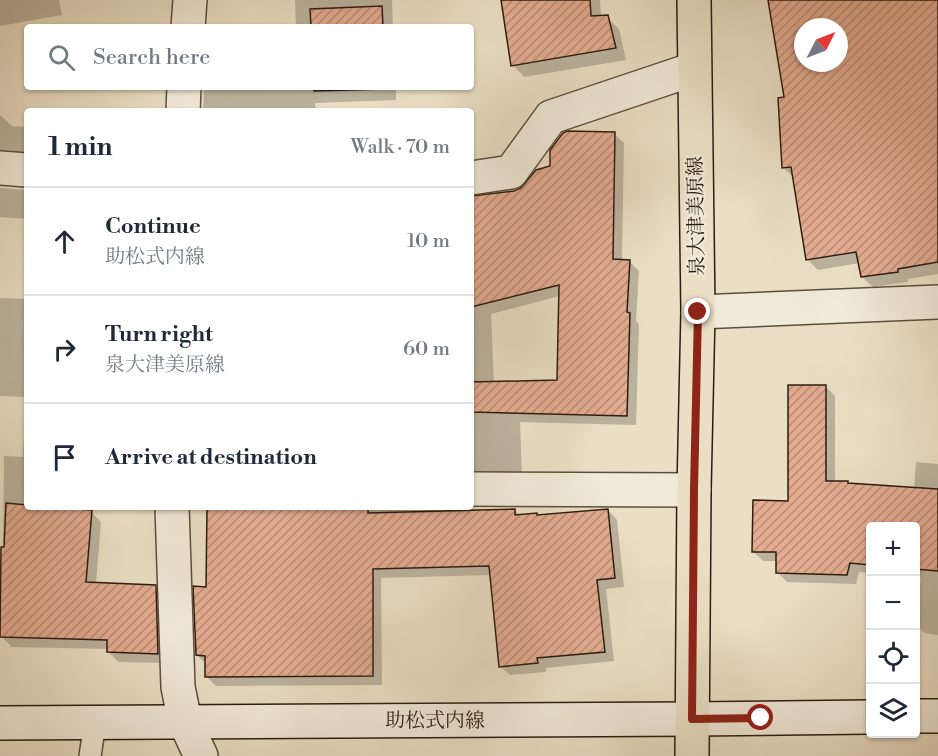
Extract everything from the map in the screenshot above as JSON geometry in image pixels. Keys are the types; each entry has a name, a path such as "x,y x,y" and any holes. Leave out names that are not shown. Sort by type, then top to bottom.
{"main road":[{"name":"泉大津美原線","path":"692,756 698,312 694,0"}],"street":[{"path":"188,24 190,0"},
{"path":"474,178 511,172 551,117 694,69"},
{"path":"183,108 184,90"},
{"path":"0,168 24,170"},
{"path":"698,312 938,302"},
{"path":"474,489 694,490"},
{"path":"172,510 178,687 185,722 201,756"},
{"path":"920,716 938,716"},
{"name":"助松式内線","path":"0,723 866,717"}],"lane":[{"path":"90,756 95,723"}],"building":[{"path":"501,0 590,0 591,16 608,15 616,48 511,66"},
{"path":"768,0 938,0 938,262 898,269 898,272 861,277 856,252 806,260 791,167 782,168 778,98 784,97"},
{"path":"382,6 383,24 311,24 310,9"},
{"path":"567,131 615,132 613,259 630,260 627,312 630,313 627,416 474,412 474,382 557,380 559,285 474,306 474,196 514,191 521,188 536,170 550,166 550,150"},
{"path":"788,385 826,385 826,481 938,489 938,571 920,569 920,522 866,522 866,565 850,563 847,575 776,573 776,552 752,552 753,500 788,501"},
{"path":"6,503 24,505 24,510 92,510 86,582 156,585 158,654 107,652 107,640 0,637 1,547 4,547"},
{"path":"515,509 515,515 537,513 537,515 608,509 615,578 597,580 605,652 537,658 538,663 499,667 489,566 373,569 373,676 205,677 205,656 196,655 193,586 206,587 207,510 368,510 368,513"}],"route":[{"path":"698,312 692,719 761,718"}]}
